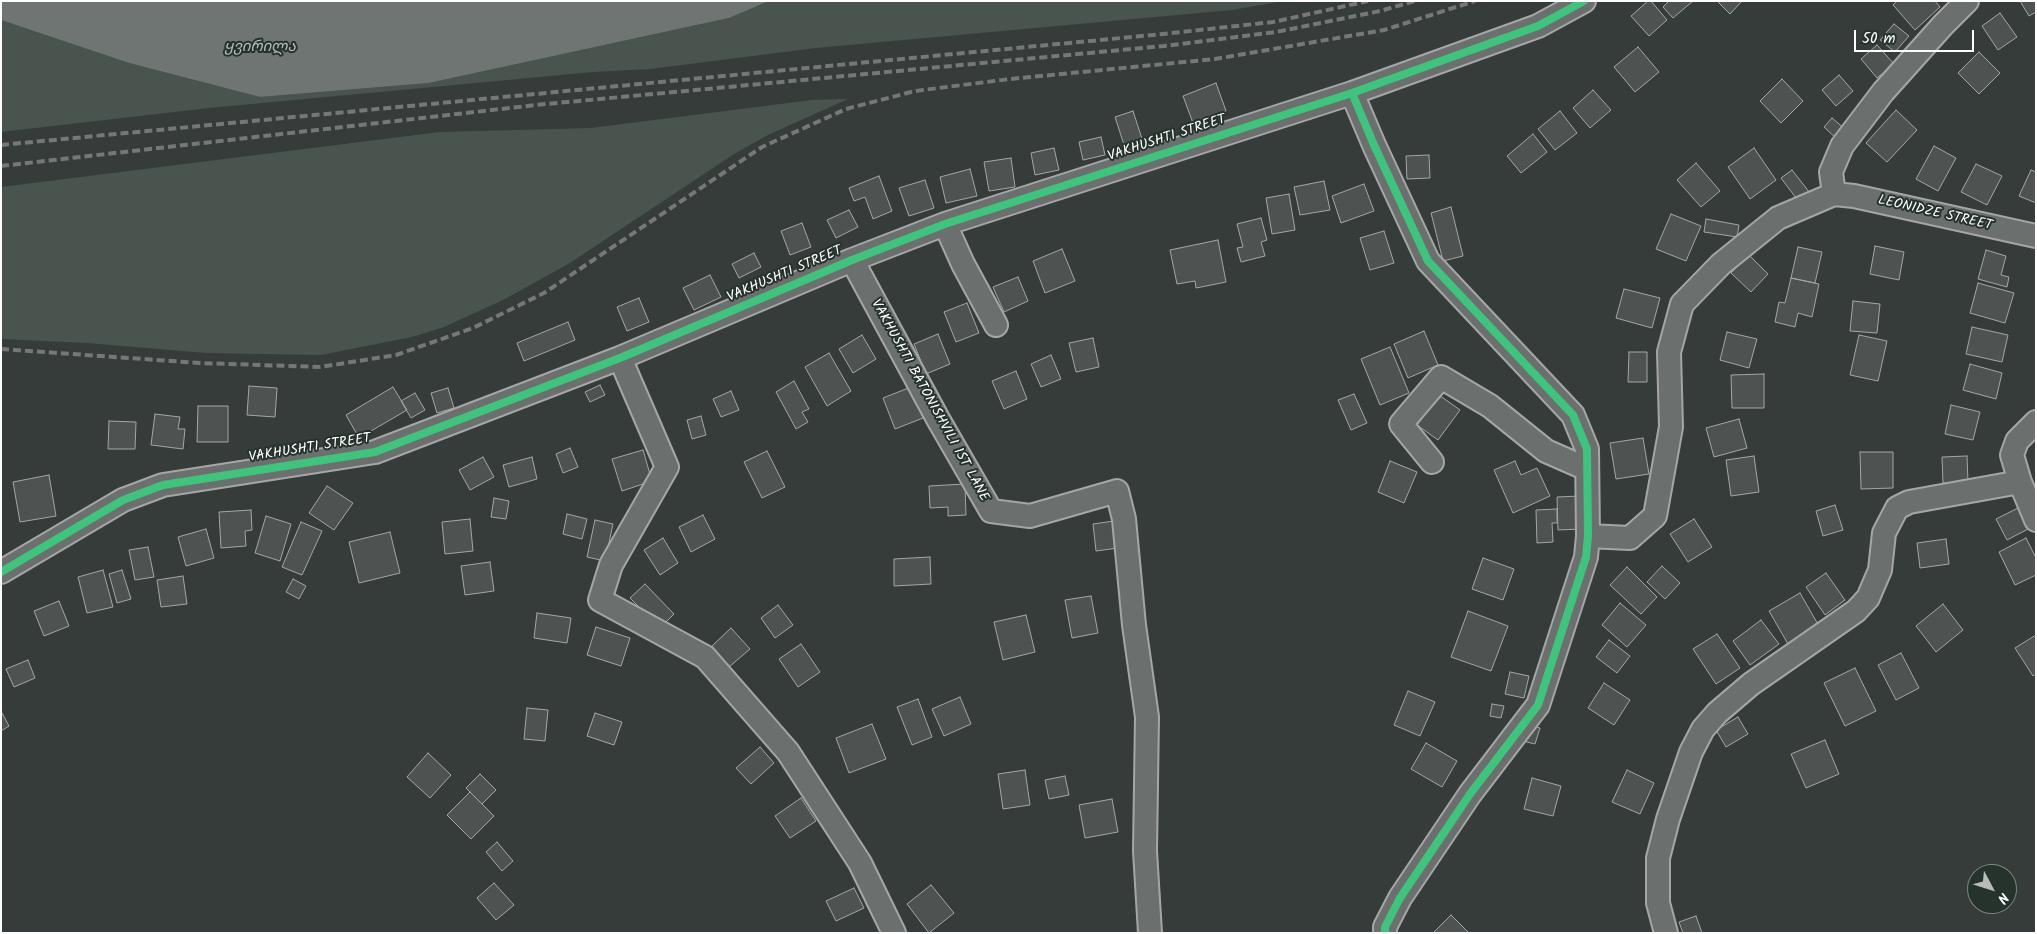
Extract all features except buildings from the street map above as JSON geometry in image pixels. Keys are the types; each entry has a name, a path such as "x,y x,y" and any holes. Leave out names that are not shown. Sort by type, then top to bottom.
{"street":[{"name":"VAKHUSHTI STREET","path":"1,572 123,500 163,486 375,452 620,358 852,260 945,224 1352,93 1538,26 1584,1"},
{"path":"1588,536 1630,538 1655,516 1671,427 1669,352 1682,304 1721,264 1778,218 1834,194 1831,172 1842,146 1883,92 1967,1"},
{"path":"1352,93 1428,261 1573,416 1587,449 1588,469 1588,536 1586,557 1538,705 1464,802 1400,898 1385,927 1385,933"},
{"name":"LEONIDZE STREET","path":"1834,194 1854,196 2036,236"},
{"path":"945,224 963,264 996,325"},
{"name":"VAKHUSHTI BATONISHVILI 1ST LANE","path":"852,260 938,419 991,511 1030,516 1117,491 1124,519 1134,625 1147,717 1145,851 1150,933"},
{"path":"620,358 667,468 611,565 600,600 705,657 788,752 860,863 894,933"},
{"path":"1432,462 1401,424 1442,378 1490,406 1546,451 1588,469"},
{"path":"2036,422 2017,441 2012,455 2020,482 2036,520"},
{"path":"1666,933 1658,902 1658,858 1668,819 1692,752 1703,729 1717,713 1751,684 1856,611 1868,598 1880,570 1884,533 1897,508 1909,502 2020,482"}],"shaded area":[{"path":"769,1 1284,1 1232,10 816,48 650,69 593,72 209,108 1,132 1,20 129,63 260,97 429,83 729,18"},
{"path":"848,99 768,135 734,154 570,263 503,300 444,327 412,337 321,355 206,353 87,343 1,339 1,187 440,132 591,128 812,100"}],"water":[{"name":"ყვირილა","path":"1,1 769,1 729,18 429,83 260,97 129,63 1,20"}],"railway":[{"path":"1,145 1163,34 1273,22 1368,1"},
{"path":"1,166 536,105 1164,46 1276,32 1380,11 1415,1"},
{"path":"1,349 200,363 320,367 396,355 473,328 544,293 762,147 846,109 915,91 1010,79 1215,59 1384,30 1475,1"}],"cycle path":[{"path":"1,572 123,500 163,485 375,452 620,358 852,260 945,224 1352,93 1538,26 1584,1"},
{"path":"1352,93 1428,261 1573,415 1587,449 1588,536 1586,557 1538,705 1470,794 1400,898 1385,927 1385,933"}]}
